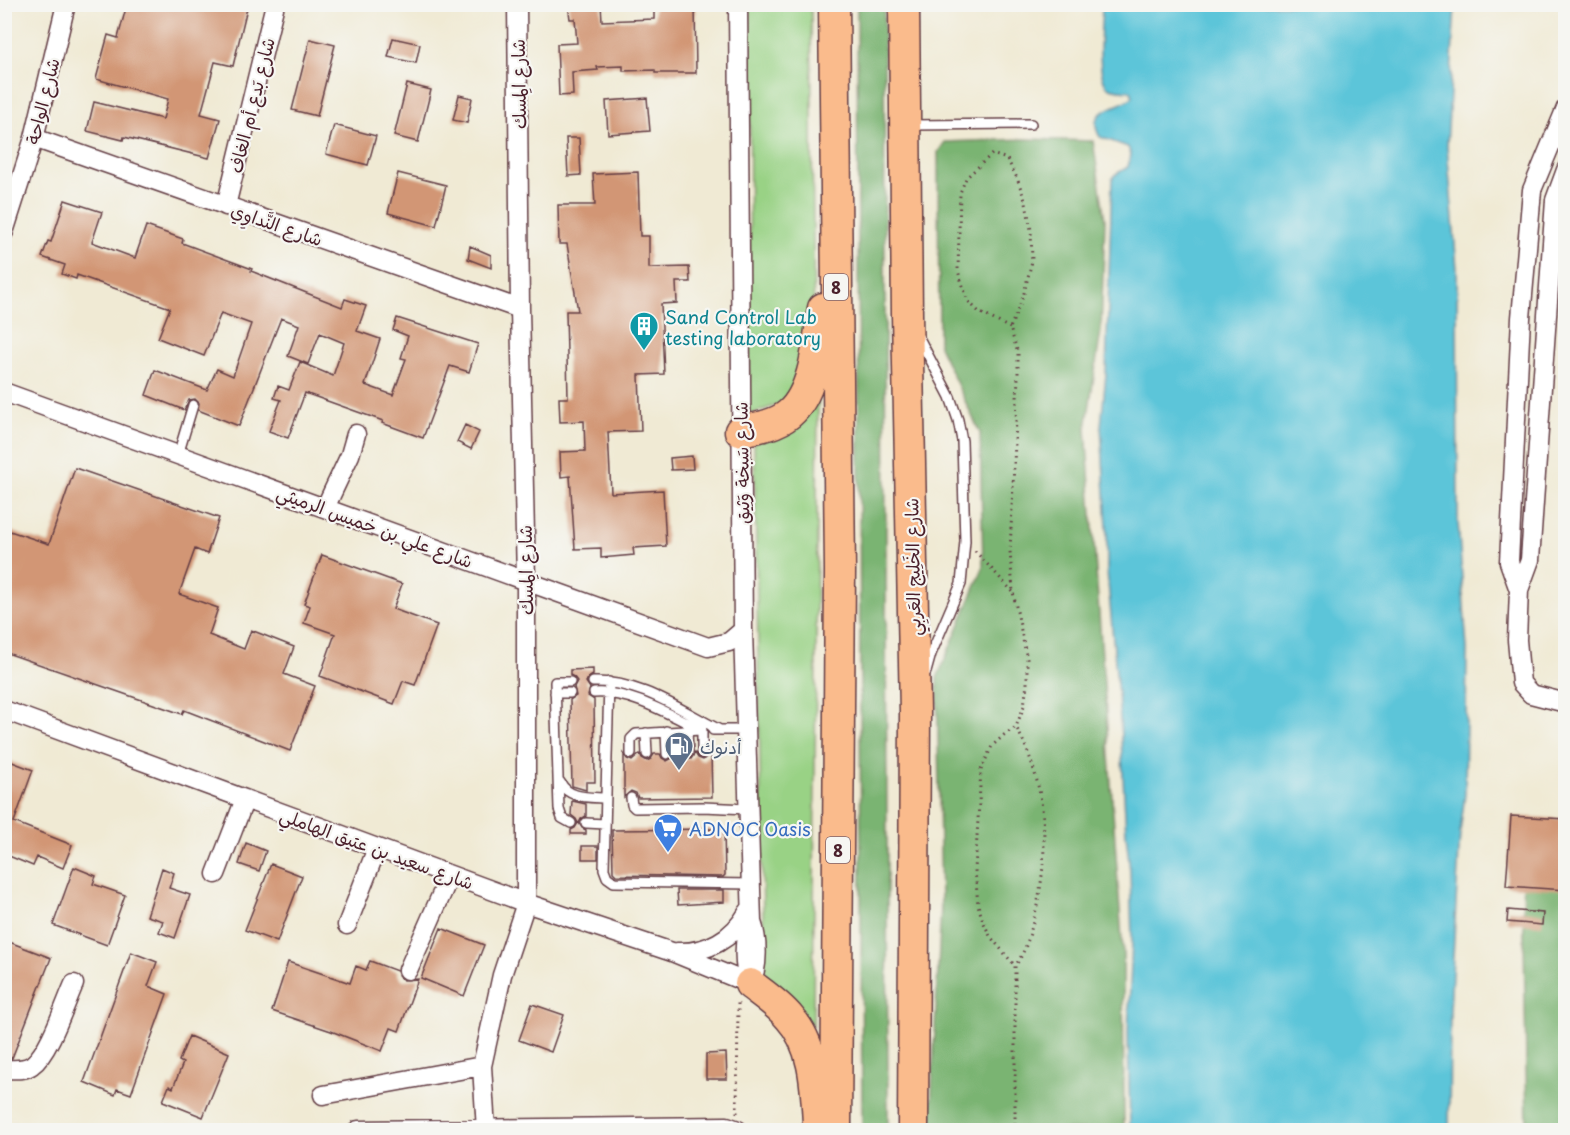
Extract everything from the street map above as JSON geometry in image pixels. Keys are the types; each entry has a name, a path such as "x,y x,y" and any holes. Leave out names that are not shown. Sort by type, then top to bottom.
{"highway":[{"name":"8","path":"834,4 840,570 836,1131"},
{"name":"شارع الخَلِيج العَربِي","path":"904,4 907,314 915,712 913,1131"},
{"path":"740,430 765,426 788,414 809,386 836,228"},
{"path":"744,982 783,1011 801,1034 810,1056 818,1131"}],"street":[{"name":"شارع الواحة","path":"4,232 34,138 66,4"},
{"name":"شارع بَدع أم الغاف","path":"226,206 275,4"},
{"name":"شارع المِسك","path":"486,1130 482,1066 502,975 526,903 526,580 517,4"},
{"name":"شارع سَبخة وَثِيق","path":"738,4 742,630 752,915 746,932 744,982"},
{"path":"1519,590 1509,562 1521,318 1532,190 1566,108"},
{"name":"شارع النَّداوِي","path":"34,138 520,309"},
{"path":"1566,170 1555,200 1530,560 1519,590 1517,640 1521,683 1531,694 1566,703"},
{"name":"شارع علي بن خميس الرميثي","path":"4,392 708,647 729,642 742,630"},
{"path":"325,508 350,455 356,434"},
{"name":"شارع سعيد بن عتيق الهاملي","path":"4,710 526,903 672,952 744,982"},
{"path":"216,874 245,799"},
{"path":"347,925 377,848"},
{"path":"408,970 450,875"},
{"path":"672,952 689,952 719,943 752,915"},
{"path":"4,1069 21,1070 32,1065 44,1053 74,984"},
{"path":"323,1095 482,1066"},
{"path":"358,1131 727,1126 737,1130"}],"lane":[{"path":"905,56 912,4"},
{"path":"906,125 1031,124"},
{"path":"907,314 950,398 958,420 962,441 965,541 961,584 931,654 915,712"},
{"path":"178,455 193,405"},
{"path":"570,682 555,682 555,693 560,814 566,822 571,823"},
{"path":"593,682 609,682 640,690 720,730"},
{"path":"609,682 604,824 604,869 607,877 614,882 751,884"},
{"path":"555,693 570,693"},
{"path":"594,693 628,697 702,730"},
{"path":"687,730 687,753"},
{"path":"702,730 702,753"},
{"path":"630,754 633,736 646,733 747,730"},
{"path":"666,731 667,754"},
{"path":"646,733 646,754"},
{"path":"559,779 570,794 605,798"},
{"path":"668,797 668,808"},
{"path":"631,798 635,808 668,808 688,802 703,802 748,809"},
{"path":"648,798 648,808"},
{"path":"586,824 604,824"}],"path":[{"path":"1011,328 979,312 968,301 958,271 960,193 966,178 992,154 1007,159 1017,178 1026,203 1031,230 1032,261 1023,297 1011,328 1018,353 1018,369 1010,551 1013,592 1027,659 1027,684 1024,706 1016,727 992,746 981,770 975,870 978,905 983,921 990,936 1015,966"},
{"path":"965,541 1013,592"},
{"path":"1015,1131 1015,966 1022,957 1038,902 1044,870 1041,800 1033,765 1016,727"},
{"path":"737,1130 744,982"}],"green space":[{"path":"750,5 811,5 814,343 788,401 749,415"},
{"path":"857,5 884,5 888,1130 862,1130"},
{"path":"1025,139 1093,141 1105,220 1101,331 1086,429 1123,954 1124,1130 930,1130 941,907 937,678 983,568 980,433 939,346 938,152 945,142"},
{"path":"818,396 813,1027 783,989 766,976 764,967 754,438"},
{"path":"1523,870 1565,871 1565,1130 1527,1130"}],"water":[{"path":"1102,5 1455,5 1447,146 1457,269 1458,522 1467,649 1465,794 1460,832 1450,1010 1449,1130 1130,1130 1128,1032 1132,940 1130,871 1107,571 1107,527 1101,426 1106,374 1112,179 1128,167 1131,155 1128,147 1100,137 1096,121 1104,111 1133,97 1131,91 1108,87 1104,81 1100,61"}],"building":[{"path":"127,4 248,4 233,66 215,62 201,114 220,119 209,158 124,137 123,140 87,131 94,102 163,119 168,99 96,79 108,35 118,38"},
{"path":"568,4 601,4 602,21 654,19 654,4 695,4 696,73 655,73 655,70 623,71 623,66 597,67 598,70 572,72 573,95 559,96 557,44 577,43 575,19 570,19"},
{"path":"393,38 420,44 416,63 388,57"},
{"path":"310,39 335,45 317,116 292,110"},
{"path":"407,84 431,90 418,142 394,136"},
{"path":"459,95 472,98 467,123 453,120"},
{"path":"647,98 650,131 608,134 606,101"},
{"path":"334,125 376,136 368,165 326,154"},
{"path":"566,138 579,138 581,175 568,176"},
{"path":"638,172 640,236 649,236 649,268 689,267 690,282 676,282 677,303 661,304 664,374 639,375 641,431 608,432 611,493 663,490 666,546 633,548 634,555 601,558 601,548 575,549 570,476 561,477 560,452 585,451 584,421 560,422 559,398 568,398 566,311 578,311 567,244 559,244 558,205 595,205 593,174"},
{"path":"398,173 446,185 436,226 388,213"},
{"path":"65,200 102,212 92,242 135,258 146,226 183,239 182,243 252,269 251,271 342,307 345,299 366,306 357,331 380,339 365,385 393,395 406,359 401,358 408,336 393,330 397,318 478,344 469,372 450,366 423,438 305,393 288,438 269,431 281,400 274,398 278,386 289,390 300,362 333,376 344,343 320,333 308,364 288,356 299,325 281,318 239,426 198,410 199,403 195,399 189,400 184,410 146,395 155,370 207,390 217,369 233,376 251,324 221,313 204,356 158,338 170,308 77,275 76,279 62,274 65,265 42,257 48,241 51,242"},
{"path":"470,246 491,255 491,268 468,259"},
{"path":"465,425 479,432 471,449 457,442"},
{"path":"692,456 693,469 671,470 670,458"},
{"path":"75,468 219,518 207,554 195,549 179,594 218,608 209,635 244,649 251,630 294,647 284,674 315,686 290,751 184,710 182,714 4,652 4,529 49,544"},
{"path":"322,555 402,584 393,609 437,625 415,685 403,681 394,704 320,676 335,634 304,623 310,606 304,604"},
{"path":"593,669 593,675 586,682 590,688 588,696 594,700 595,782 586,782 586,790 572,786 570,700 576,696 574,687 577,681 570,675 570,670"},
{"path":"681,753 685,759 691,759 695,753 703,760 711,753 712,797 638,798 636,793 631,791 624,797 624,754 632,761 640,754 647,761 654,754 660,754 667,761 674,754"},
{"path":"7,760 33,770 14,822 72,845 63,868 37,857 33,866 4,854 4,767"},
{"path":"572,801 586,804 586,816 579,823 586,830 586,834 571,834 571,830 578,823 571,815"},
{"path":"1511,816 1566,819 1566,890 1506,886"},
{"name":"ADNOC Oasis","path":"724,829 725,875 723,877 616,875 613,872 612,830"},
{"path":"246,843 266,851 259,871 239,864"},
{"path":"582,846 598,846 598,859 582,859"},
{"path":"271,864 302,876 277,942 245,930"},
{"path":"74,867 96,876 93,884 125,895 107,945 53,925"},
{"path":"162,868 174,873 169,888 190,895 175,938 159,932 163,921 147,916"},
{"path":"677,890 724,890 724,902 678,905"},
{"path":"1508,910 1543,913 1542,925 1507,922"},
{"path":"441,928 484,945 464,996 421,978"},
{"path":"4,940 51,958 12,1058 4,1058"},
{"path":"131,952 157,962 148,986 167,994 131,1094 117,1089 115,1095 84,1082"},
{"path":"370,961 397,971 399,977 404,980 418,979 399,1031 391,1028 382,1051 272,1011 288,962 350,983 356,966 366,970"},
{"path":"532,1004 564,1015 551,1052 519,1040"},
{"path":"189,1036 229,1053 203,1117 163,1101 169,1086 173,1088 183,1063 179,1061"},
{"path":"726,1053 727,1079 706,1079 706,1054"}],"place":[{"name":"Sand Control Lab testing laboratory","path":"644,352"},
{"name":"أدنوك","path":"679,772"},
{"name":"ADNOC Oasis","path":"668,854"}]}
